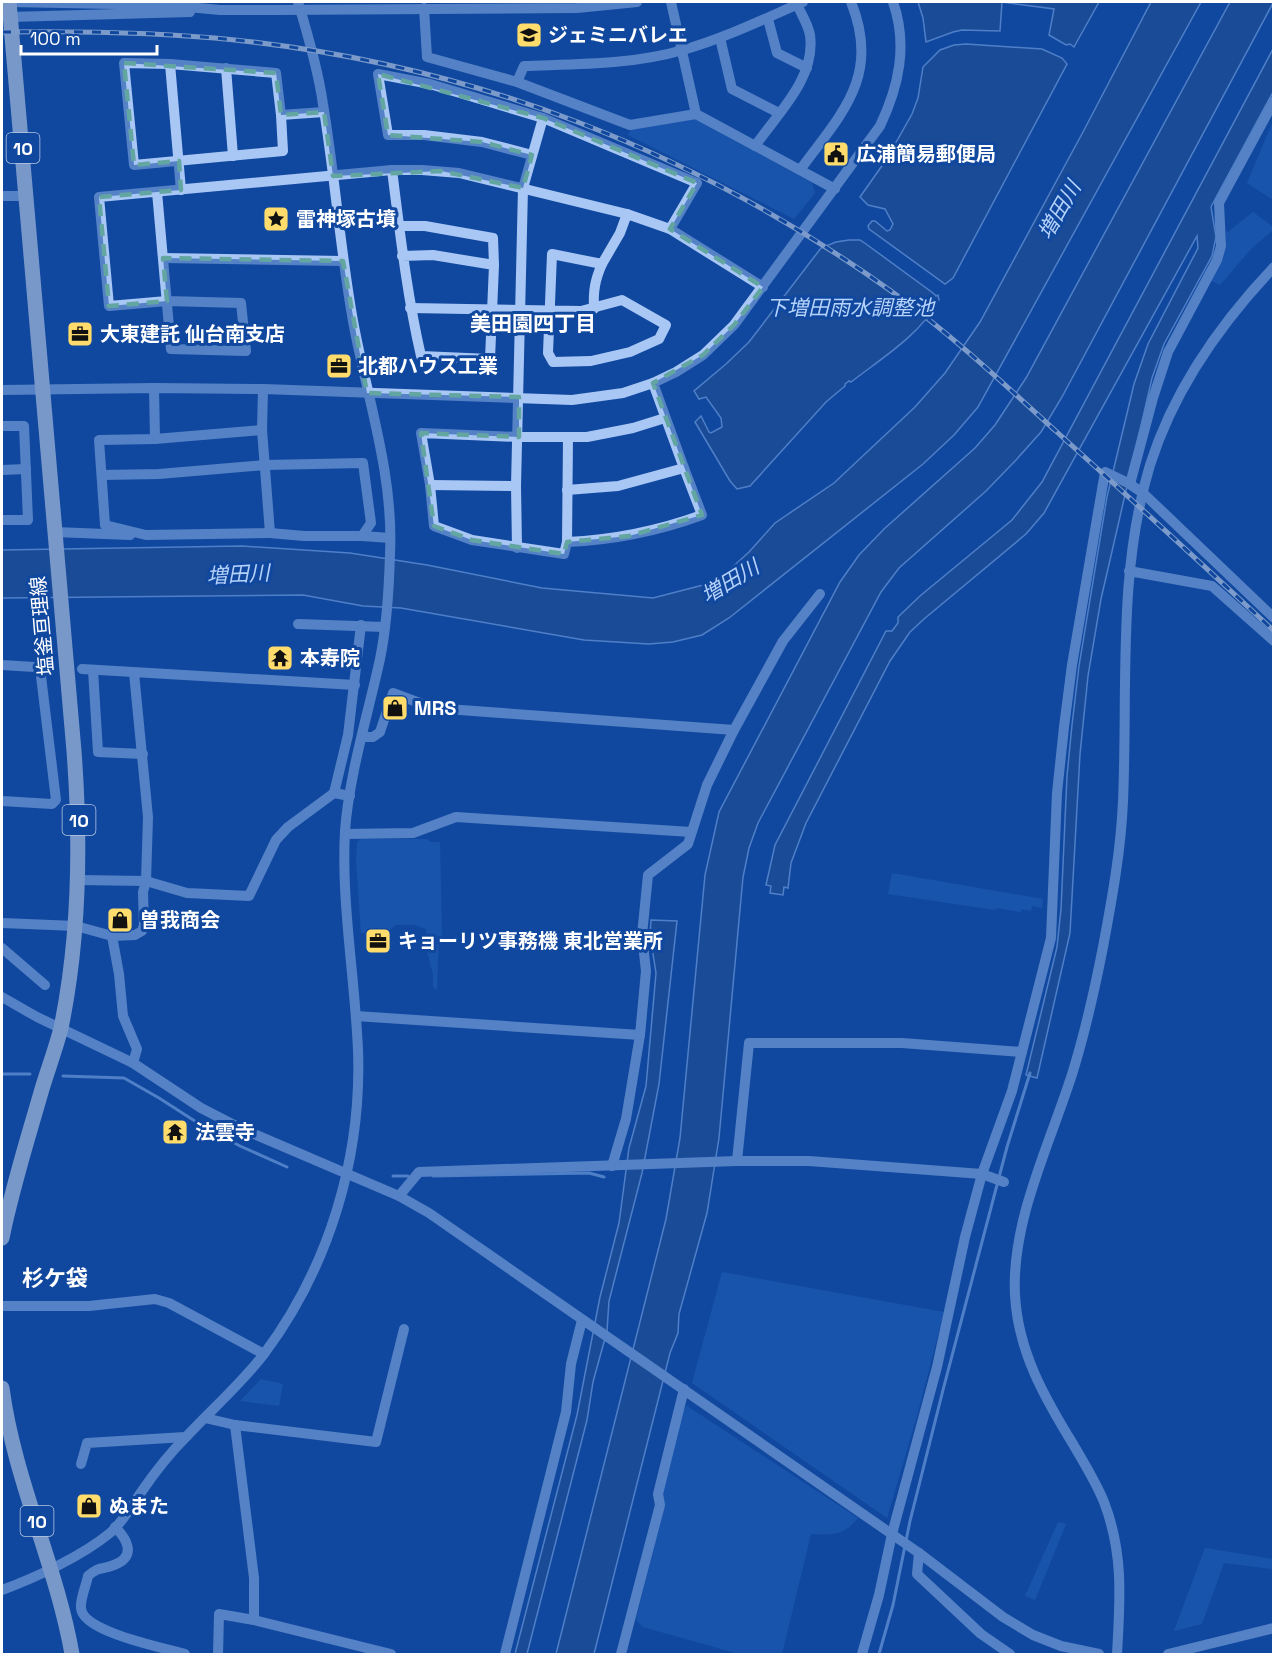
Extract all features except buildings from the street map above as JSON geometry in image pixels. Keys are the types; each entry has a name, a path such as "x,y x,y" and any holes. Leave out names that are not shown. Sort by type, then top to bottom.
{"main road":[{"path":"2,2 8,10"},
{"name":"塩釜亘理線","path":"2,1238 17,1173 60,1029 76,926 79,880 79,815 27,195 8,10"},
{"name":"10","path":"2,1388 6,1416 18,1464 51,1568 72,1654"}],"street":[{"path":"8,10 166,5 220,10 299,6 577,8 636,2"},
{"path":"671,2 696,114"},
{"path":"800,170 842,113 857,85 863,55 860,28 851,2"},
{"path":"2,390 262,389 572,400 623,393 652,383 703,355 734,326 880,126 896,89 902,47 893,2"},
{"path":"517,82 524,66 602,64 682,50 768,19 800,3 809,32 811,51 807,68 800,84 755,146"},
{"path":"2,1590 73,1557 111,1532 185,1437 206,1418 264,1354 298,1301 322,1253 348,1175 358,1097 356,1016 345,872 345,834 362,737 381,657 386,623 391,543 385,474 343,261 324,112 316,66 299,6"},
{"path":"424,8 427,57 517,82 630,125 696,114 835,189"},
{"path":"768,19 777,53 807,68"},
{"path":"720,38 732,89 778,113"},
{"path":"124,63 170,64 276,73 283,151 134,165 124,63"},
{"path":"170,64 181,190"},
{"path":"226,68 233,156"},
{"path":"532,155 482,142 424,135 388,135 378,74 430,84 543,118 697,183 670,230"},
{"path":"1129,484 1168,352 1217,260 1221,246 1219,203 1274,101"},
{"path":"281,115 324,112"},
{"path":"517,548 516,486 519,437 523,188 543,118"},
{"path":"157,192 167,302 171,350 246,351 241,303 167,302 109,306 99,197 392,170 459,173 627,214 670,230 763,287"},
{"path":"392,170 402,256 410,308 421,356 490,359 493,238 425,226 399,226"},
{"path":"2,196 27,195"},
{"path":"594,309 595,279 620,233 627,214"},
{"path":"410,308 492,308 549,311 581,311 622,300 666,325 659,339 630,352 591,361 553,362 548,354 549,311 552,254 602,264"},
{"path":"402,256 433,255 494,265"},
{"path":"163,258 343,261"},
{"path":"1116,1654 1120,1579 1119,1560 1112,1526 1104,1500 1091,1474 1046,1399 1030,1366 1016,1313 1015,1275 1022,1226 1074,1070 1090,1008 1114,890 1123,807 1129,571 1143,493 1167,422 1192,373 1215,335 1241,302 1274,267"},
{"path":"567,542 629,536 669,527 702,515 652,383"},
{"path":"154,388 155,439"},
{"path":"262,389 262,430 270,533"},
{"path":"568,438 567,542 564,554 472,540 434,526 421,433 568,438 612,433 665,418"},
{"path":"2,426 24,426 28,520 2,520"},
{"path":"146,535 105,525 99,440 155,439 262,430"},
{"path":"102,475 159,474 265,465 363,463 371,523 362,536"},
{"path":"567,490 618,486 684,468"},
{"path":"2,470 26,469"},
{"path":"862,1654 937,1367 965,1237 1012,1091 1051,938 1058,793 1072,666 1105,472 1143,493 1274,618"},
{"path":"430,485 516,486"},
{"path":"55,534 270,533 304,536 362,536 391,543"},
{"path":"1129,571 1212,586 1274,641"},
{"path":"614,1166 626,1119 640,1035 646,971 642,935 648,875 688,844 708,785 734,730 783,641 820,594"},
{"path":"298,624 386,623"},
{"path":"79,880 146,881 187,893 249,896 276,840 288,827 334,793 348,735 361,625"},
{"path":"2,665 45,668 56,800 52,804 2,801"},
{"path":"143,754 98,752 88,669 355,685"},
{"path":"2,923 76,926 112,936 135,935 142,931 144,925 142,892 146,881 148,817 134,673"},
{"path":"362,737 373,737 380,732 393,693 433,708 734,730"},
{"path":"334,793 350,796"},
{"path":"345,834 413,833 456,817 691,832"},
{"path":"112,936 123,1016 137,1049 133,1063"},
{"path":"2,948 45,985"},
{"path":"2,997 60,1029 133,1063 201,1108 240,1128 399,1196 429,1213 894,1535 985,1604 1033,1635 1061,1646 1098,1654"},
{"path":"356,1016 640,1035"},
{"path":"737,1161 749,1042 902,1043 1022,1052"},
{"path":"399,1196 419,1172 737,1161 809,1161 985,1175 1004,1182"},
{"path":"2,1306 89,1306 155,1299 169,1303 264,1354"},
{"path":"505,1654 566,1412 571,1364 584,1322"},
{"path":"206,1418 235,1425 376,1442 404,1329"},
{"path":"621,1654 660,1505 658,1494 684,1389"},
{"path":"235,1425 254,1578 254,1620"},
{"path":"81,1464 87,1443 185,1437"},
{"path":"115,1527 126,1538 128,1546 126,1555 115,1565 100,1568 88,1576 80,1609 84,1617 103,1630 185,1654"},
{"path":"915,1550 917,1574 981,1634 1010,1654"},
{"path":"218,1654 219,1614 254,1620 391,1654"},
{"path":"1168,1654 1274,1628"}],"highlighted area":[{"path":"124,63 276,73 281,115 324,112 333,176 441,171 523,188 532,155 482,142 388,135 378,74 543,118 697,183 670,229 763,287 734,325 703,355 653,383 702,515 629,536 567,542 564,554 472,540 434,526 421,433 519,437 519,397 367,393 343,261 163,258 167,301 109,306 99,197 181,190 179,161 134,165"}],"shaded area":[{"path":"696,119 812,183 815,193 794,219 628,135 631,129"},
{"path":"1273,121 1273,200 1247,183"},
{"path":"1253,212 1273,227 1273,230 1251,249 1220,285 1210,280 1226,246 1226,231 1228,232"},
{"path":"360,839 427,839 431,842 440,842 442,935 439,938 437,990 433,987 426,929 414,925 395,925 389,931 361,933 356,861 357,842"},
{"path":"892,873 1043,899 1042,908 1032,906 1031,911 1021,909 1021,912 996,908 995,910 888,894"},
{"path":"722,1272 944,1312 887,1518 692,1383"},
{"path":"261,1379 283,1384 279,1406 240,1401"},
{"path":"687,1406 858,1518 843,1531 811,1534 782,1654 739,1654 643,1627 636,1620 664,1507 662,1499 683,1409"},
{"path":"1058,1522 1066,1524 1035,1600 1025,1596"},
{"path":"1205,1548 1273,1559 1273,1569 1224,1563 1202,1624 1174,1631"}],"water":[{"path":"918,2 1002,2 1000,31 962,30 926,42"},
{"path":"1002,2 1099,2 1074,47 1049,35 1054,9"},
{"name":"増田川","path":"1151,2 1201,2 978,407 954,435 923,464 729,618 702,635 673,642 649,644 584,640 401,608 363,606 303,595 2,598 2,550 242,546 350,553 427,565 542,588 653,598 707,584 728,571 775,523 834,483 915,407 945,373 980,322"},
{"path":"1230,2 1273,3 1062,397 1041,432 1016,460 986,491 899,568 881,592 758,823 749,848 743,877 719,1138 707,1213 679,1314 678,1333 670,1353 594,1654 556,1654 666,1219 680,1138 705,875 719,812 840,582 859,555 884,529 975,448 995,425 1026,378"},
{"name":"下増田雨水調整池","path":"966,44 1042,49 1062,58 1067,64 953,278 945,284 869,229 868,226 872,221 887,231 893,224 885,209 868,205 860,197 886,160 912,114 918,98 923,67 940,50"},
{"path":"1273,49 1273,92 1211,207 1216,237 1212,256 1164,344 1152,378 1101,599 1088,676 1080,754 1070,933 1037,1078 1026,1075 1057,947 1072,725 1079,666 1107,497 1134,384 1148,344 1198,248 1197,236 1044,513 1026,534 910,632 890,661 806,823 791,863 788,888 784,887 783,895 770,893 771,886 766,885 775,845 886,631 892,631 898,623 898,617 920,596 1012,520 1042,482"},
{"name":"下増田雨水調整池","path":"849,240 860,240 866,244 936,296 938,295 939,300 931,313 911,335 851,382 845,384 826,402 750,486 737,489 695,422 701,416 711,433 722,427 721,418 706,397 699,399 694,391 749,342 821,248"},
{"path":"651,920 677,921 659,1084 642,1173 609,1301 607,1331 593,1382 587,1420 527,1654 515,1654 577,1415 600,1297 619,1223 629,1148 646,1086 656,973 650,935"}],"waterway":[{"path":"879,1654 893,1605 910,1521 943,1390 1007,1147 1030,1073"},
{"path":"2,1074 30,1074"},
{"path":"63,1076 124,1078 201,1125 287,1167"},
{"path":"433,1176 589,1173 604,1177"},
{"path":"393,1176 408,1176"}],"railway":[{"path":"2,32 177,35 324,52 411,70 496,94 580,123 661,157 740,197 817,241 913,307 956,341 1274,631"}],"place":[{"name":"ジェミニバレエ","path":"529,35"},
{"name":"広浦簡易郵便局","path":"836,154"},
{"name":"雷神塚古墳","path":"276,219"},
{"name":"大東建託 仙台南支店","path":"80,334"},
{"name":"北都ハウス工業","path":"339,366"},
{"name":"本寿院","path":"280,658"},
{"name":"MRS","path":"395,708"},
{"name":"曽我商会","path":"120,920"},
{"name":"キョーリツ事務機 東北営業所","path":"378,941"},
{"name":"法雲寺","path":"175,1132"},
{"name":"ぬまた","path":"89,1506"}],"district":[{"name":"美田園四丁目","path":"533,323"},
{"name":"杉ケ袋","path":"55,1278"}]}
